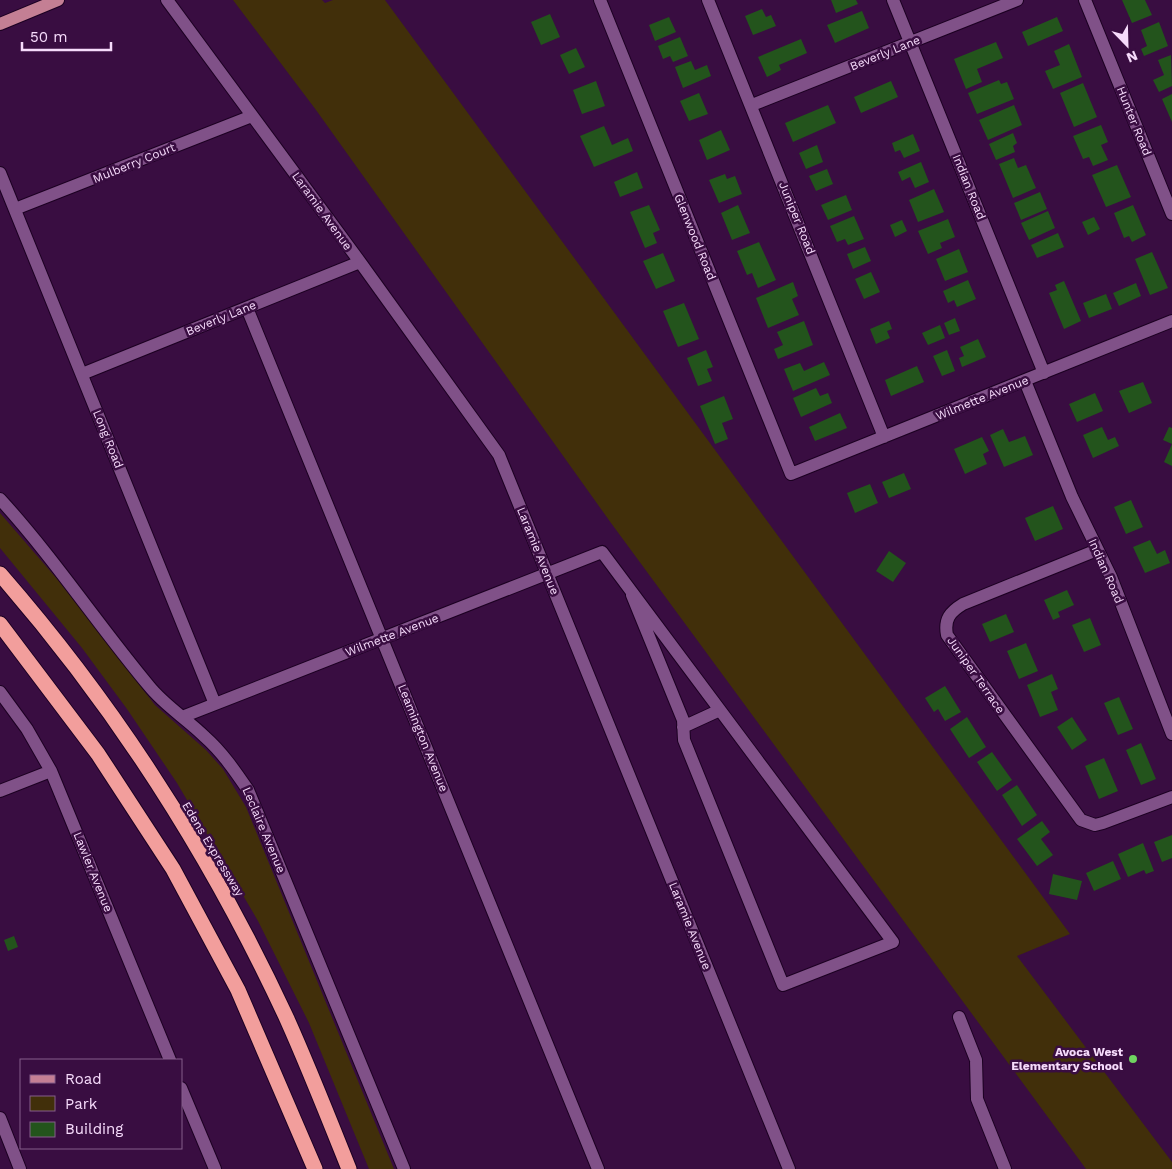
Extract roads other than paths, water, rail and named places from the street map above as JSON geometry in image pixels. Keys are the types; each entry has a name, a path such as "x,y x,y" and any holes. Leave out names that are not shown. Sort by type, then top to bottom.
{"highway":[{"name":"Edens Expressway","path":"0,574 52,634 135,748 220,886 287,1019 349,1169"},
{"path":"0,624 98,754 173,869 238,990 315,1169"}],"main road":[{"path":"0,24 58,0"}],"street":[{"name":"Laramie Avenue","path":"167,0 499,455 789,1169"},
{"name":"Glenwood Road","path":"600,0 791,474"},
{"name":"Juniper Road","path":"708,0 752,105 884,437"},
{"name":"Indian Road","path":"894,0 1044,373"},
{"name":"Beverly Lane","path":"752,105 1017,0"},
{"name":"Hunter Road","path":"1085,0 1172,214"},
{"name":"Mulberry Court","path":"15,209 252,116"},
{"name":"Long Road","path":"0,173 215,704"},
{"name":"Beverly Lane","path":"82,374 360,262"},
{"name":"Leamington Avenue","path":"247,308 598,1169"},
{"name":"Wilmette Avenue","path":"791,474 1025,382 1172,321"},
{"name":"Indian Road","path":"1025,382 1072,497 1111,577 1172,734"},
{"name":"Leclaire Avenue","path":"0,499 69,583 149,687 206,737 224,757 248,790 404,1169"},
{"name":"Juniper Terrace","path":"1098,550 963,604 950,614 946,627 951,642 1076,816 1087,824 1103,823 1172,797"},
{"name":"Wilmette Avenue","path":"182,717 602,552 632,595"},
{"path":"632,595 720,710 893,942 783,985 684,740 683,720 632,595"},
{"name":"Lawler Avenue","path":"0,692 27,729 51,771 170,1059"},
{"path":"684,727 720,710"},
{"path":"0,791 51,771"},
{"path":"959,1017 976,1060 976,1099 1005,1169"},
{"path":"182,1090 215,1169"},
{"path":"0,1118 16,1168"}],"place":[{"name":"Avoca West Elementary School","path":"1133,1059"}]}
